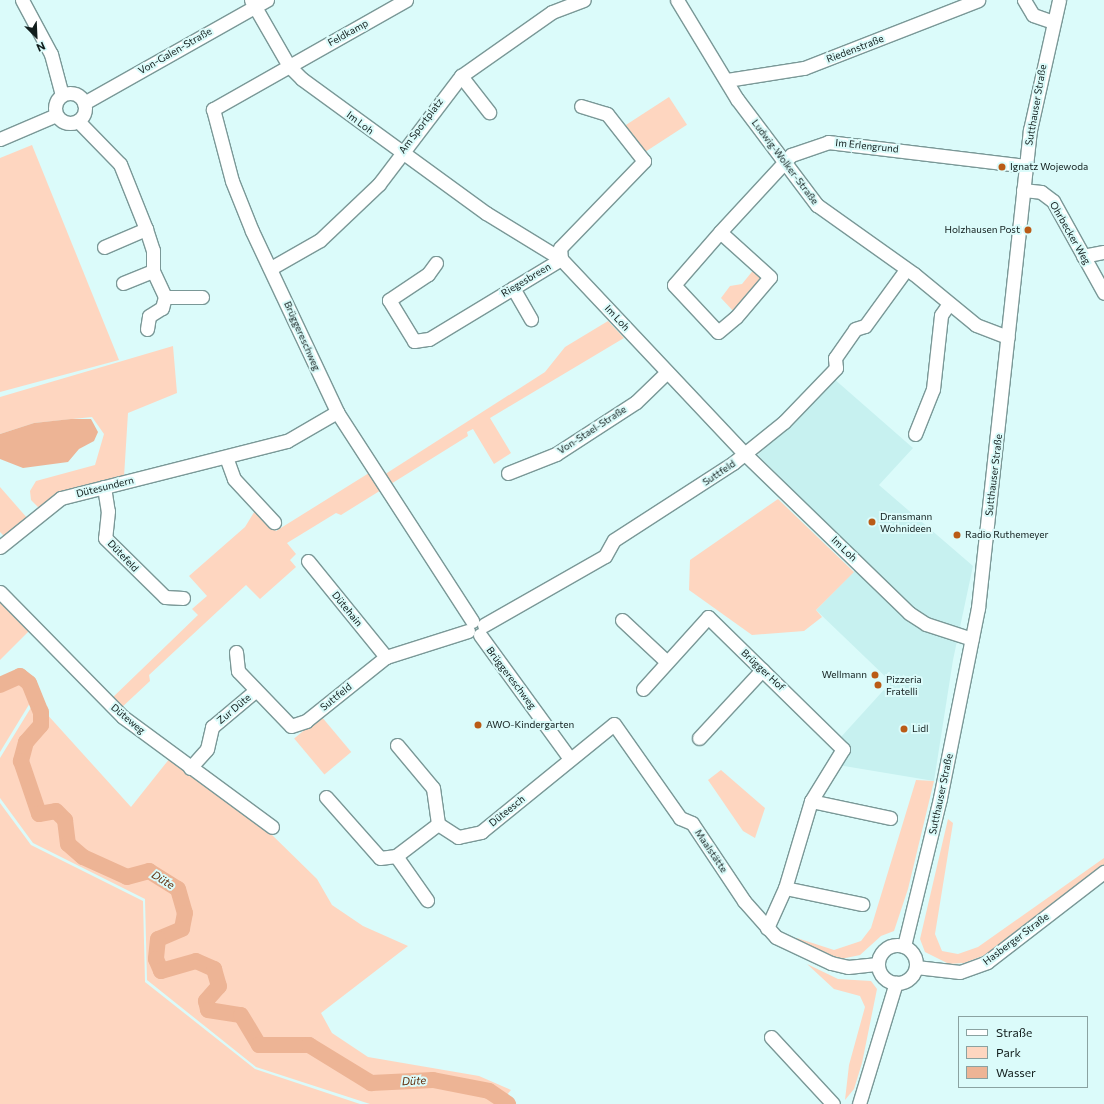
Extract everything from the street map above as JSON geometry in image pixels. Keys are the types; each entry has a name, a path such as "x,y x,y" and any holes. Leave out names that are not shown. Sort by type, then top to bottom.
{"street":[{"path":"22,0 51,54 62,95"},
{"name":"Von-Galen-Straße","path":"84,103 253,3 267,0"},
{"name":"Feldkamp","path":"289,66 406,0"},
{"name":"Am Sportplatz","path":"272,268 320,240 379,184 401,153 461,76 546,15 584,0"},
{"name":"Ludwig-Wolker-Straße","path":"676,0 727,80 737,99 786,160 817,205 905,271 914,274 948,305 990,333 1008,337"},
{"name":"Riedenstraße","path":"727,80 804,68 978,0"},
{"path":"1024,0 1034,15 1053,22"},
{"name":"Sutthauser Straße","path":"904,946 940,798 972,639 1008,337 1026,166 1053,22 1059,0"},
{"name":"Im Loh","path":"253,3 289,66 401,153 486,213 561,259 745,454 909,613 926,624 972,639"},
{"name":"Brüggereschweg","path":"289,66 213,109 232,181 337,412 476,628 570,760"},
{"path":"461,76 489,112"},
{"path":"62,95 79,96 84,103 85,110 78,121"},
{"path":"62,95 57,101 56,115 63,122 78,121 120,164 146,229 152,250 153,271 164,297 162,308 149,316 147,329"},
{"name":"Riegesbreen","path":"436,263 428,274 389,300 414,341 429,339 561,259 560,248 644,161 607,114 581,106"},
{"path":"0,139 56,115"},
{"name":"Im Erlengrund","path":"720,232 770,278 736,317 718,332 674,285 720,232 786,160 810,146 828,142 1026,166"},
{"name":"Ohrbecker Weg","path":"1023,190 1041,192 1053,201 1104,293"},
{"path":"104,247 146,229"},
{"path":"1083,256 1104,252"},
{"path":"123,283 153,271"},
{"name":"Suttfeld","path":"236,652 238,671 255,691 291,726 306,721 386,657 476,628 599,559 614,540 745,454 810,399 836,368 835,358 855,329 865,326 905,271"},
{"path":"513,288 531,319"},
{"path":"164,297 202,296"},
{"path":"915,434 933,389 941,314 948,305"},
{"name":"Von-Stael-Straße","path":"508,473 556,454 636,402 667,372"},
{"name":"Dütesundern","path":"0,548 60,498 287,441 337,412"},
{"path":"226,457 234,479 274,522"},
{"name":"Dütefeld","path":"104,487 108,511 105,538 165,597 183,598"},
{"name":"Dütehain","path":"308,561 386,657"},
{"name":"Düteweg","path":"0,592 123,717 190,768 272,827"},
{"name":"Brügger Hof","path":"643,689 666,661 708,617 843,749 811,801 785,888 767,928"},
{"path":"622,620 666,661"},
{"path":"699,738 762,670"},
{"name":"Zur Düte","path":"190,768 207,750 212,727 255,691"},
{"name":"Maalstätte","path":"570,760 614,724 680,818 692,823 744,901 776,937 831,963 848,967 878,964"},
{"path":"326,797 380,858 396,856 438,824 433,788 397,745"},
{"name":"Düteesch","path":"438,824 458,837 481,832 570,760"},
{"path":"811,801 890,818"},
{"path":"396,856 427,900"},
{"name":"Hasberger Straße","path":"916,967 960,972 987,962 1104,872"},
{"path":"785,888 862,904"},
{"path":"904,946 915,957 916,967 906,980 896,982 882,975 878,964 886,948 904,946"},
{"path":"860,1104 896,982"},
{"path":"770,1037 833,1104"}],"shaded area":[{"path":"833,378 913,448 879,485 973,566 953,660 934,781 838,765 849,750 841,737 891,682 816,610 864,561 758,455"}],"green space":[{"path":"669,97 687,125 640,155 622,127"},
{"path":"32,145 119,360 0,392 0,158"},
{"path":"755,268 766,278 735,313 721,298 730,286 742,284"},
{"path":"608,321 624,338 490,418 511,453 494,464 473,429 467,432 468,436 341,515 336,513 287,543 296,554 290,560 296,567 260,599 246,585 149,675 150,681 120,709 110,700 198,615 192,609 207,596 189,576 245,527 256,509 276,531 369,473 376,480 545,372 565,347"},
{"path":"173,346 177,393 128,413 124,477 40,509 31,500 30,491 36,481 95,465 104,434 92,417 34,423 0,434 0,397"},
{"path":"0,487 28,519 6,538 0,532"},
{"path":"778,499 854,572 816,610 822,617 804,631 752,635 689,590 690,560"},
{"path":"0,598 31,629 0,660"},
{"path":"18,682 33,698 0,752 0,691"},
{"path":"35,701 131,807 170,758 269,832 317,879 332,905 363,926 408,946 321,1013 332,1033 368,1057 479,1076 511,1090 499,1104 370,1104 256,1067 147,980 145,899 33,843 0,798 0,758"},
{"path":"321,716 351,752 324,775 294,738"},
{"path":"721,770 765,808 755,838 743,831 708,780"},
{"path":"916,780 934,781 908,889 894,931 881,936 860,955 841,959 829,957 797,942 797,938 834,950 861,941 871,928"},
{"path":"0,803 31,845 143,901 145,982 255,1069 360,1104 0,1104"},
{"path":"948,819 953,823 935,934 942,951 958,954 978,947 1104,858 1104,866 985,955 964,963 949,964 925,952 920,939"},
{"path":"807,964 838,979 871,981 877,989 862,1063 854,1089 845,1100 849,1065 865,1007 860,996 834,989"}],"water":[{"path":"71,419 91,419 98,432 94,441 79,449 68,462 23,468 0,459 0,434 34,423"}],"waterway":[{"name":"Düte","path":"0,685 20,676 29,683 41,712 41,725 26,742 21,761 39,814 56,811 65,820 68,844 83,857 127,877 149,871 178,889 185,913 182,929 158,939 156,959 161,971 196,961 214,969 219,986 206,1001 208,1010 241,1015 259,1045 309,1045 371,1083 433,1080 489,1091 508,1104"}],"place":[{"name":"Ignatz Wojewoda","path":"1002,167"},
{"name":"Holzhausen Post","path":"1028,230"},
{"name":"Dransmann Wohnideen","path":"872,522"},
{"name":"Radio Ruthemeyer","path":"957,535"},
{"name":"Wellmann","path":"875,675"},
{"name":"Pizzeria Fratelli","path":"878,685"},
{"name":"AWO-Kindergarten","path":"478,725"},
{"name":"Lidl","path":"904,729"}]}
